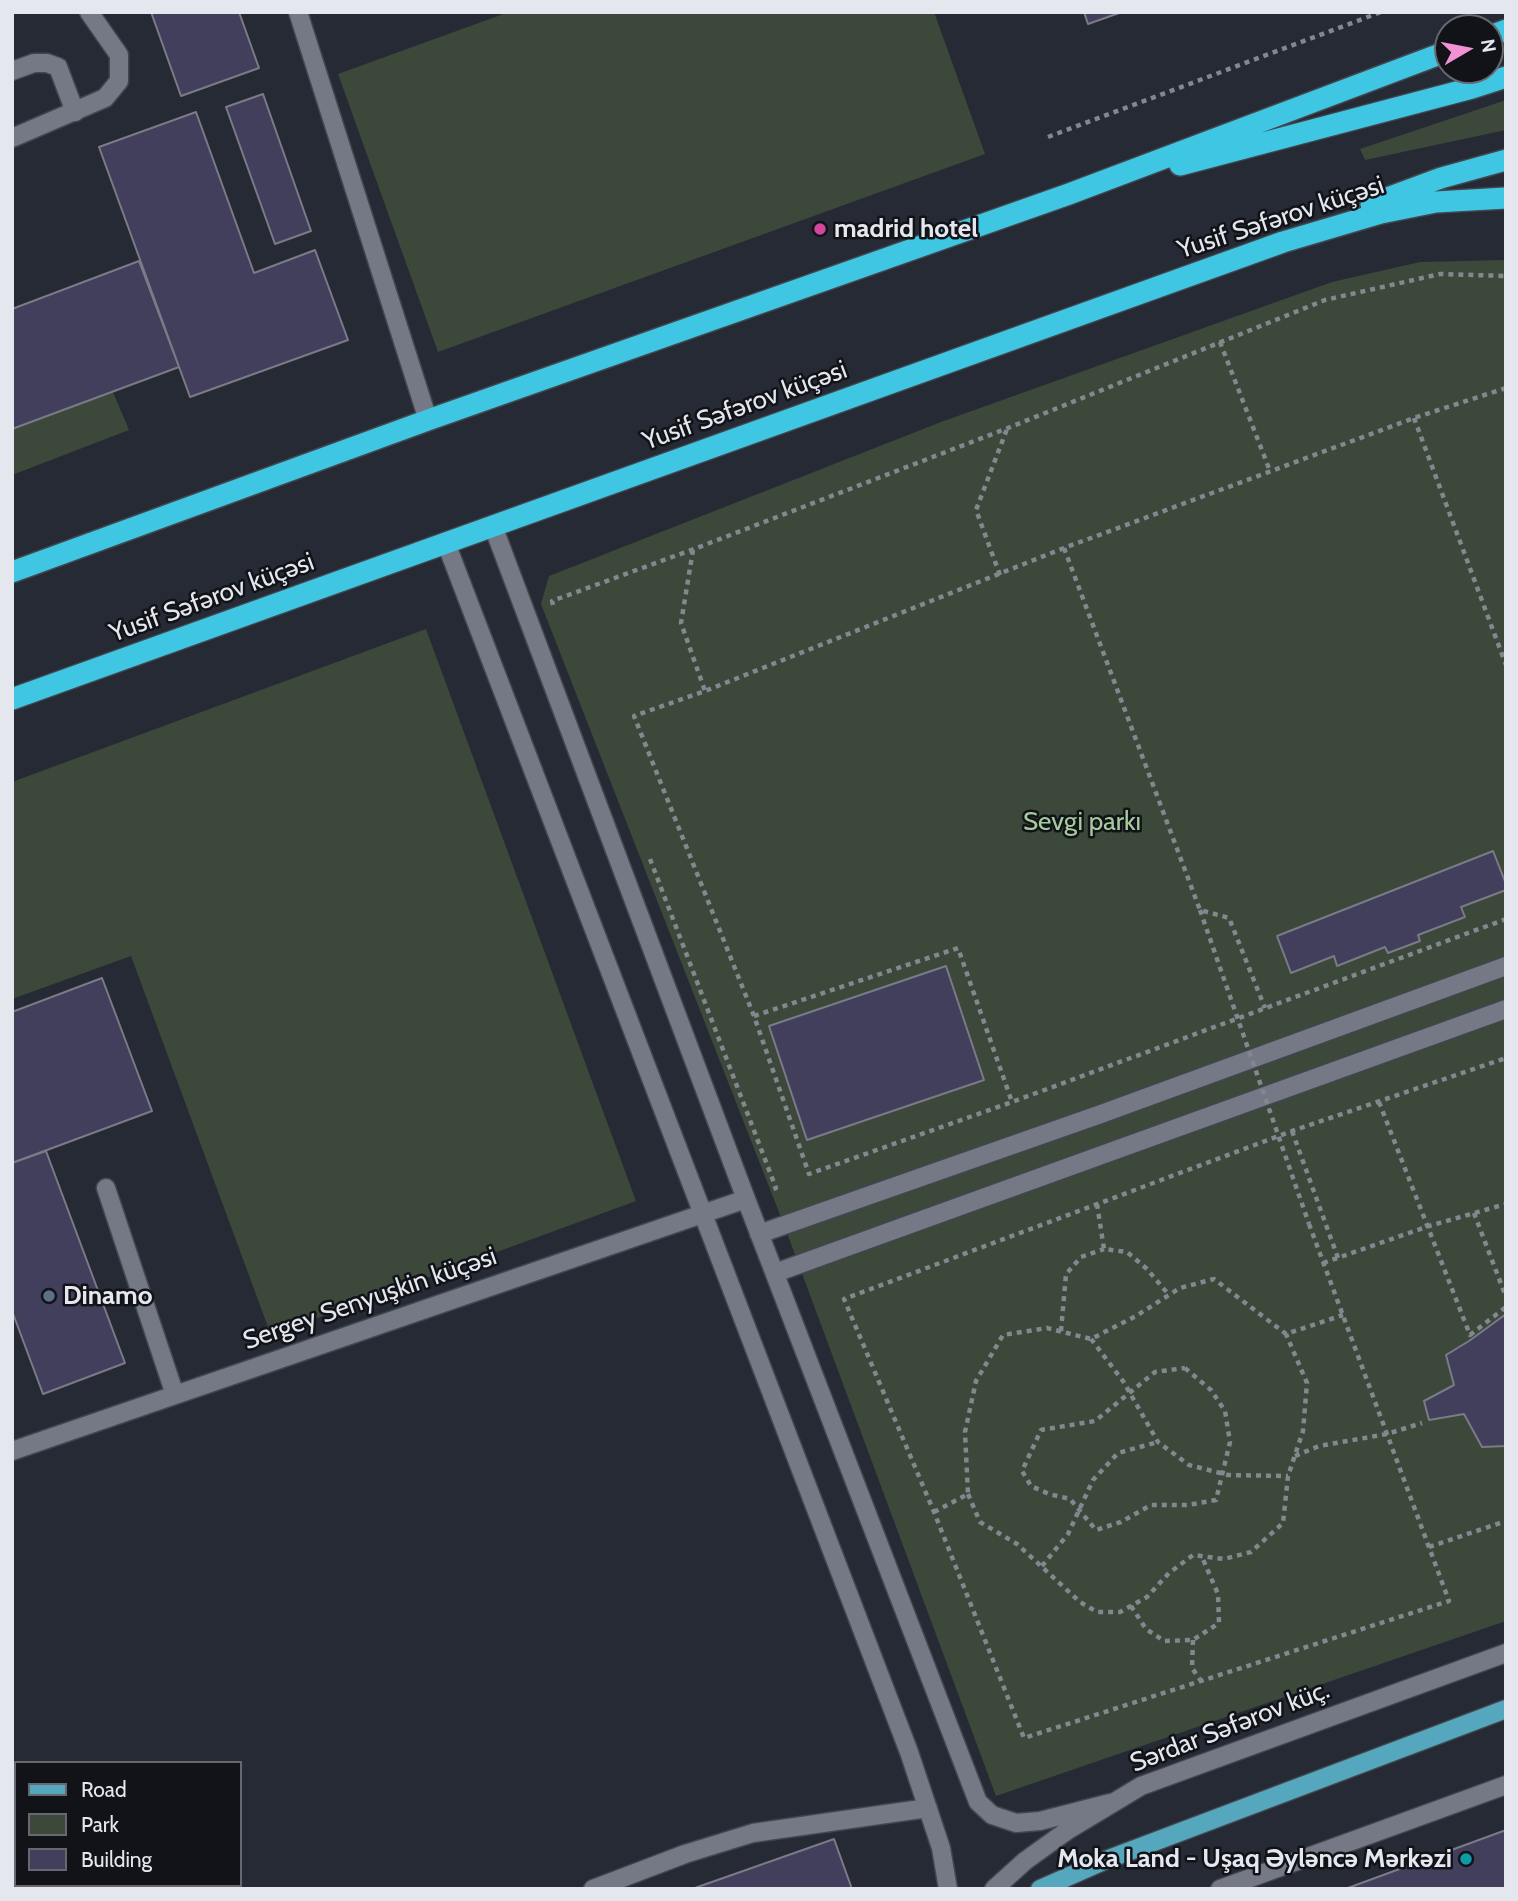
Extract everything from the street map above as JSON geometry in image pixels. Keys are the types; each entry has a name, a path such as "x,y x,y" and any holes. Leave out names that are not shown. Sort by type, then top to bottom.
{"highway":[{"path":"12,572 428,420 1069,194 1434,56"},
{"path":"1069,194 1506,77"},
{"path":"1283,242 1345,214 1429,183 1506,160"},
{"name":"Yusif Səfərov küçəsi","path":"12,699 1283,242 1381,213 1436,202 1506,198"}],"main road":[{"path":"1040,1889 1106,1860 1506,1709"}],"street":[{"path":"12,138 105,99 119,81 119,55 89,12"},
{"path":"298,12 428,420"},
{"path":"12,71 47,62 58,67 75,111"},
{"path":"493,526 759,1234 978,1801 992,1815 1016,1823 1040,1821 1110,1803"},
{"path":"446,543 909,1752 941,1848 948,1889"},
{"path":"759,1234 1101,1114 1506,966"},
{"path":"775,1273 1506,1009"},
{"path":"106,1188 175,1395"},
{"name":"Sergey Senyuşkin küçəsi","path":"12,1451 746,1199"},
{"name":"Sərdar Səfərov küç.","path":"994,1889 1025,1861 1110,1803 1166,1776 1506,1653"},
{"path":"1230,1887 1506,1785"},
{"path":"593,1889 685,1854 753,1833 928,1808"}],"path":[{"path":"1048,137 1381,12"},
{"path":"557,614 552,601 1008,428 1325,300 1440,274 1506,276"},
{"path":"1220,342 1270,471"},
{"path":"1506,388 1414,418 1064,548 705,691 634,716 754,1016 809,1174 1012,1102 1506,919"},
{"path":"1414,418 1506,665"},
{"path":"1000,575 976,510 1008,428"},
{"path":"1064,548 1200,910 1309,1224 1323,1263 1449,1601 1024,1738 934,1512 844,1299 1097,1204 1292,1131 1506,1058"},
{"path":"694,549 681,623 705,691"},
{"path":"646,849 776,1188 746,1199"},
{"path":"1200,910 1228,918 1265,1008"},
{"path":"754,1016 958,948 1012,1102"},
{"path":"1379,1102 1470,1335 1506,1307"},
{"path":"1292,1131 1338,1258"},
{"path":"1097,1204 1104,1249"},
{"path":"1323,1263 1429,1226 1506,1204"},
{"path":"1474,1213 1506,1297"},
{"path":"1061,1332 1066,1274 1081,1257 1104,1249 1128,1252 1169,1295"},
{"path":"1214,1279 1286,1334 1307,1383 1303,1430 1288,1476 1283,1523 1251,1552 1224,1559 1193,1555 1169,1573 1147,1597 1120,1612 1097,1612 1080,1602 1017,1544 980,1522 968,1494 965,1432 976,1381 1003,1335 1047,1328 1091,1339 1136,1316 1180,1288 1214,1279"},
{"path":"1286,1334 1343,1315"},
{"path":"1091,1339 1129,1391 1158,1442 1189,1465 1223,1474 1288,1476"},
{"path":"1185,1368 1212,1390 1225,1411 1230,1442 1223,1474 1216,1500 1188,1505 1150,1505 1121,1522 1097,1530 1070,1499 1031,1486 1022,1471 1041,1430 1095,1421 1113,1408 1129,1391 1155,1372 1185,1368"},
{"path":"1294,1457 1319,1446 1387,1434 1422,1423"},
{"path":"1042,1566 1068,1534 1093,1480 1118,1453 1158,1442"},
{"path":"934,1512 968,1494"},
{"path":"1429,1547 1506,1521"},
{"path":"1131,1605 1146,1629 1164,1641 1194,1640 1219,1623 1218,1594 1201,1556"},
{"path":"1194,1640 1192,1668 1201,1681"}],"green space":[{"path":"509,12 934,12 985,154 438,352 338,74"},
{"path":"1506,100 1506,130 1365,160 1360,149"},
{"name":"Sevgi parkı","path":"1506,260 1506,1621 996,1796 784,1225 541,604 549,576 941,422 1332,282 1420,262"},
{"path":"113,392 129,430 12,475 12,429"},
{"path":"426,629 636,1201 271,1335 131,956 12,999 12,782"}],"building":[{"path":"151,12 239,12 259,68 181,96"},
{"path":"1084,12 1122,12 1088,24"},
{"path":"263,94 311,231 275,244 226,107"},
{"path":"196,112 254,273 315,250 348,340 190,397 99,147"},
{"path":"139,261 179,367 12,429 12,309"},
{"path":"1493,851 1506,890 1461,907 1465,917 1418,935 1420,941 1388,953 1385,947 1337,966 1334,956 1291,973 1277,936"},
{"path":"946,966 984,1080 807,1140 769,1026"},
{"path":"102,978 152,1111 12,1163 12,1012"},
{"path":"46,1151 125,1363 43,1394 12,1311 12,1163"},
{"path":"1506,1314 1506,1446 1482,1447 1464,1414 1429,1420 1424,1401 1454,1385 1446,1355"},
{"name":"Moka Land - Uşaq Əyləncə Mərkəzi","path":"1506,1830 1506,1889 1345,1889"},
{"path":"834,1839 852,1889 692,1889"}],"place":[{"name":"madrid hotel","path":"820,229"},
{"name":"Dinamo","path":"49,1296"},
{"name":"Moka Land - Uşaq Əyləncə Mərkəzi","path":"1466,1859"}]}
